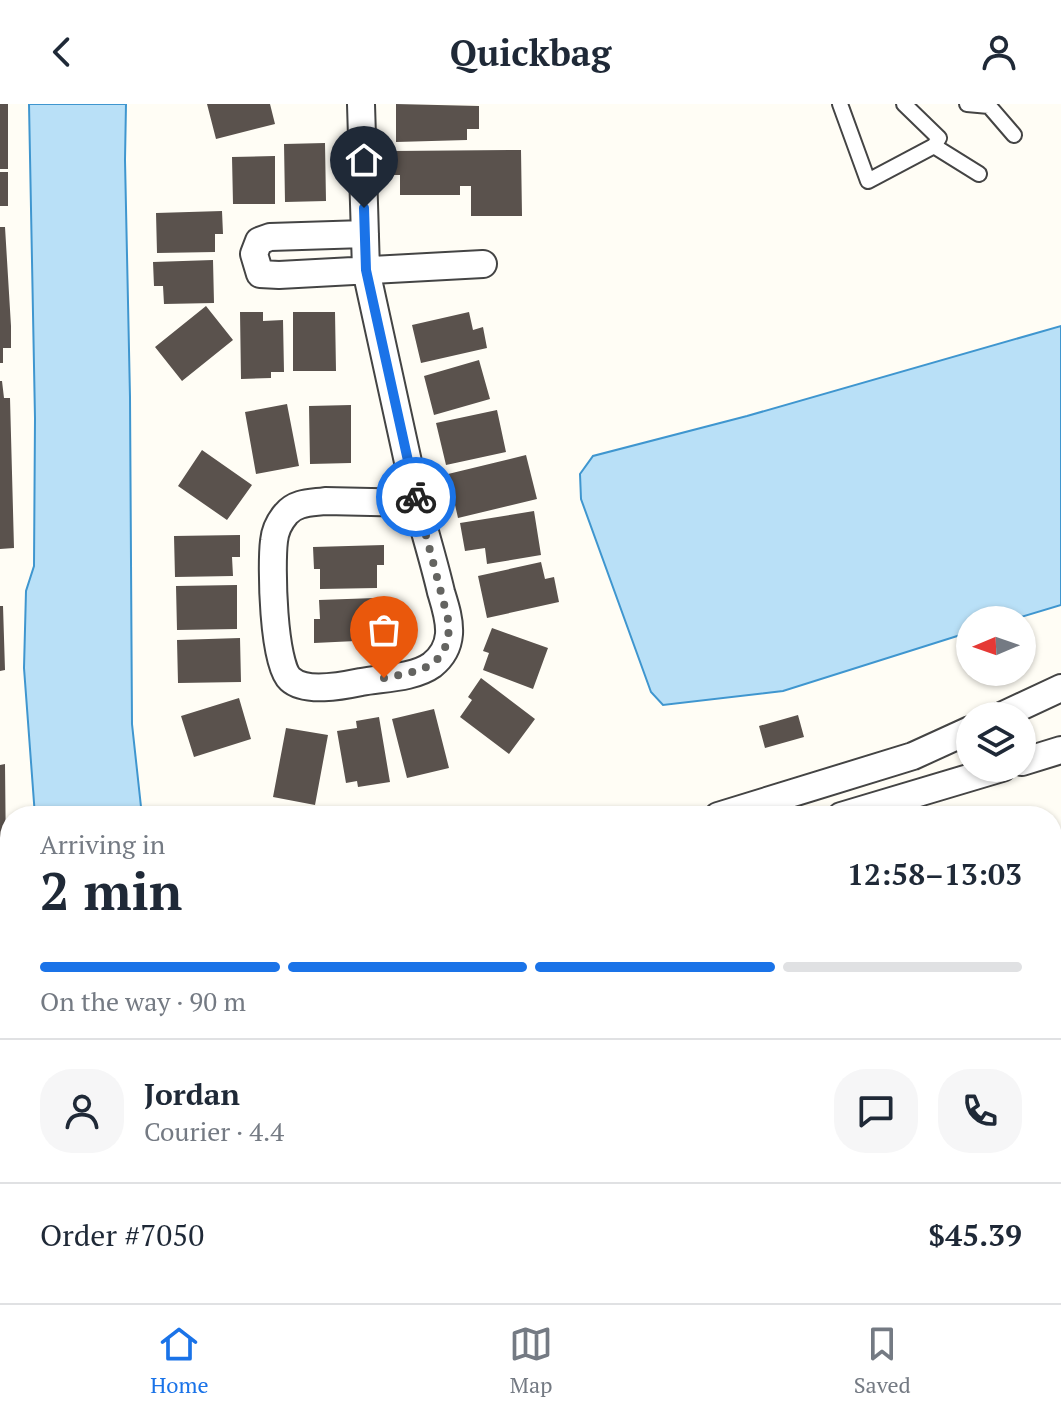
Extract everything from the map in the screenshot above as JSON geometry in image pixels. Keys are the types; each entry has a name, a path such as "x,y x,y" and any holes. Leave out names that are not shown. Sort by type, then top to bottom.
{"street":[{"path":"361,104 366,270 417,503 449,623 447,646 441,656 421,670 355,684 316,687 291,681 284,673 279,657 275,622 274,543 277,527 284,516 291,508 301,504 325,501 417,503"},
{"path":"365,234 270,237 259,241 254,254 260,274 483,264"},
{"path":"1031,702 1061,688"},
{"path":"750,806 913,756 956,736"},
{"path":"1036,758 1061,750"},
{"path":"875,806 956,782"}],"lane":[{"path":"840,104 868,181 934,146 939,138 904,104"},
{"path":"967,104 989,106 1014,135"},
{"path":"934,146 979,174"}],"water":[{"path":"29,104 126,104 132,724 141,806 34,806 24,668 26,591 34,566 35,418"},
{"path":"1061,326 1061,605 1036,612 1036,606 956,606 956,636 783,691 663,705 651,692 581,499 580,474 593,456 747,416"}],"building":[{"path":"0,104 8,104 8,169 0,169"},
{"path":"207,104 270,104 275,124 216,139"},
{"path":"396,104 479,106 479,129 467,129 467,140 396,142"},
{"path":"325,143 326,201 285,202 284,144"},
{"path":"521,150 522,216 471,216 471,186 460,186 460,195 400,195 400,175 394,175 393,151"},
{"path":"275,156 275,204 233,204 232,157"},
{"path":"0,172 8,172 8,206 0,206"},
{"path":"222,211 223,234 215,234 215,252 157,253 156,213"},
{"path":"0,227 5,227 11,326 11,348 3,348 3,363 0,363"},
{"path":"213,260 214,303 164,304 163,286 154,286 153,262"},
{"path":"206,306 233,340 182,381 155,347"},
{"path":"240,312 263,312 263,321 283,320 284,372 271,372 271,378 241,379"},
{"path":"293,312 335,312 336,371 293,371"},
{"path":"469,312 473,330 483,327 487,348 421,363 412,325"},
{"path":"479,360 490,399 434,415 424,376"},
{"path":"0,381 4,398 10,398 14,548 0,549"},
{"path":"287,404 299,466 256,474 245,412"},
{"path":"351,405 351,463 310,464 309,406"},
{"path":"497,410 506,452 446,465 436,423"},
{"path":"202,450 252,485 227,520 178,486"},
{"path":"526,455 537,499 458,518 448,474"},
{"path":"534,511 541,555 487,564 485,548 465,551 460,523"},
{"path":"240,535 240,557 232,557 233,576 175,577 174,536"},
{"path":"384,545 384,565 377,565 377,588 320,589 320,569 314,569 313,547"},
{"path":"541,562 545,579 554,577 559,602 487,618 478,576"},
{"path":"237,585 237,629 177,630 176,586"},
{"path":"375,598 377,640 314,643 314,619 320,619 319,600"},
{"path":"0,606 3,606 5,670 0,671"},
{"path":"492,628 548,648 533,689 483,670 489,653 483,651"},
{"path":"240,638 241,682 178,683 177,640"},
{"path":"481,678 535,719 509,754 460,717 472,700 468,697"},
{"path":"239,698 251,739 194,757 181,716"},
{"path":"434,709 449,768 407,778 392,719"},
{"path":"798,715 804,737 765,748 759,726"},
{"path":"379,717 390,782 358,787 357,781 346,783 337,731 357,728 356,721"},
{"path":"286,728 328,735 315,805 273,797"},
{"path":"5,764 5,806 0,806 0,765"}],"way so far":[{"path":"384,678 413,673 431,665 447,646 449,623 416,497"}],"route":[{"path":"364,208 366,270 416,497"}]}
